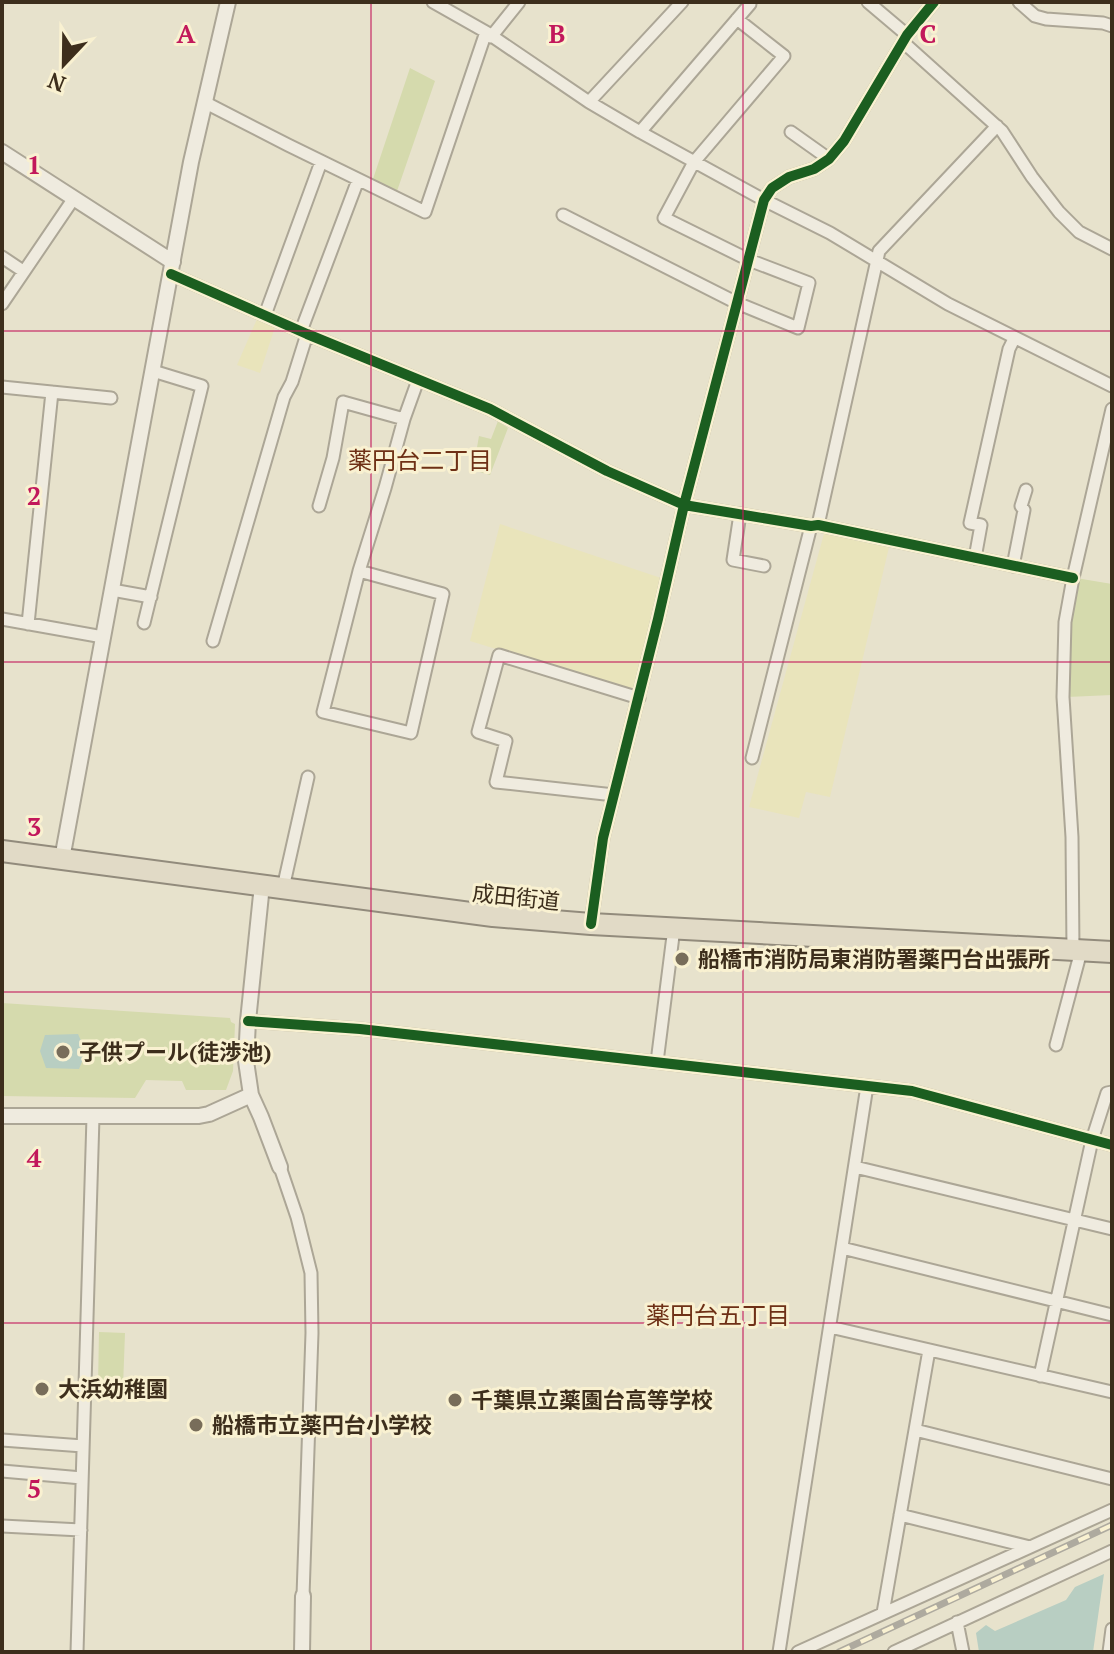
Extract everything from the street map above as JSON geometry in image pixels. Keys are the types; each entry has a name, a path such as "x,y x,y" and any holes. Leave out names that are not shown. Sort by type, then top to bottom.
{"highway":[{"name":"成田街道","path":"2,851 493,916 1112,952"}],"street":[{"path":"62,859 191,162 228,2"},
{"path":"433,2 640,132 830,233 948,304 1112,386"},
{"path":"206,103 425,212 488,34 519,2"},
{"path":"589,102 682,2"},
{"path":"640,132 750,4 748,2"},
{"path":"868,2 997,126 1059,212 1079,232 1112,249"},
{"path":"591,924 603,838 684,505 764,200 772,188 789,177 814,169 829,159 844,141 905,38 934,2"},
{"path":"1019,2 1035,16 1046,19 1112,26"},
{"path":"563,215 737,303 798,328 809,283 749,260 664,218 694,162 784,56 737,19"},
{"path":"752,758 814,526 879,251 997,126"},
{"path":"791,132 829,159"},
{"path":"2,152 74,198 172,268 265,315 490,409 607,471 684,505 814,526 1073,578"},
{"path":"265,315 321,162"},
{"path":"213,641 284,397 292,382 304,332 358,180"},
{"path":"2,304 74,198"},
{"path":"2,257 23,271"},
{"path":"975,558 981,525 970,523 1009,349 1014,339"},
{"path":"144,623 202,386 153,371"},
{"path":"359,571 443,594 411,733 323,712 359,571 418,380"},
{"path":"2,387 111,398"},
{"path":"28,624 52,392"},
{"path":"319,506 333,458 343,402 404,419"},
{"path":"1056,1045 1077,950 1063,697 1065,622 1112,409"},
{"path":"1013,566 1026,490"},
{"path":"740,514 733,560 764,566"},
{"path":"112,590 151,597"},
{"path":"2,619 103,637"},
{"path":"614,795 496,782 506,741 478,732 499,655 639,698"},
{"path":"283,888 308,777"},
{"path":"262,885 246,1061 251,1095 297,1217 311,1273 312,1333 302,1652"},
{"path":"657,1062 674,928"},
{"path":"248,1021 360,1029 912,1091 1112,1145"},
{"path":"779,1652 867,1086"},
{"path":"1040,1376 1092,1140 1107,1093 1112,1092"},
{"path":"2,1116 199,1116 251,1095"},
{"path":"77,1652 93,1117"},
{"path":"855,1167 1112,1229"},
{"path":"842,1248 1112,1315"},
{"path":"830,1327 1112,1392"},
{"path":"883,1613 929,1350"},
{"path":"915,1430 1112,1479"},
{"path":"2,1440 83,1446"},
{"path":"2,1471 82,1478"},
{"path":"798,1652 1112,1510"},
{"path":"900,1515 1030,1548"},
{"path":"2,1526 81,1530"},
{"path":"894,1652 1112,1551"},
{"path":"957,1622 963,1652"},
{"path":"1109,1652 1112,1629"}],"shaded area":[{"path":"257,319 275,327 260,373 237,365"},
{"path":"500,524 661,578 635,692 470,641"},
{"path":"825,530 890,543 830,797 806,792 799,818 749,807"},
{"name":"子供プール(徒渉池)","path":"78,1034 86,1052 79,1069 46,1068 40,1051 45,1035"},
{"path":"1104,1574 1093,1652 979,1652 976,1633 986,1625 995,1631 1066,1600 1075,1587"}],"green space":[{"path":"410,68 435,81 396,194 372,182"},
{"path":"498,421 508,428 490,475 473,470 479,436 491,439"},
{"path":"1076,578 1112,584 1112,695 1067,697 1069,622"},
{"path":"2,1003 230,1018 235,1024 233,1071 226,1090 186,1090 182,1081 146,1080 135,1098 2,1096"},
{"path":"99,1332 125,1333 123,1387 98,1386"}],"railway":[{"path":"839,1652 1112,1525"}],"cycle path":[{"path":"591,924 603,838 684,505 764,200 772,188 789,177 814,169 829,159 844,141 907,35 934,2"},
{"path":"171,274 490,409 607,471 684,505 818,525 1073,578"},
{"path":"248,1021 360,1029 912,1091 1112,1145"}],"place":[{"name":"船橋市消防局東消防署薬円台出張所","path":"682,959"},
{"name":"子供プール(徒渉池)","path":"63,1052"},
{"name":"大浜幼稚園","path":"42,1389"},
{"name":"千葉県立薬園台高等学校","path":"455,1400"},
{"name":"船橋市立薬円台小学校","path":"196,1425"}],"district":[{"name":"薬円台二丁目","path":"420,461"},
{"name":"薬円台五丁目","path":"718,1316"}]}
